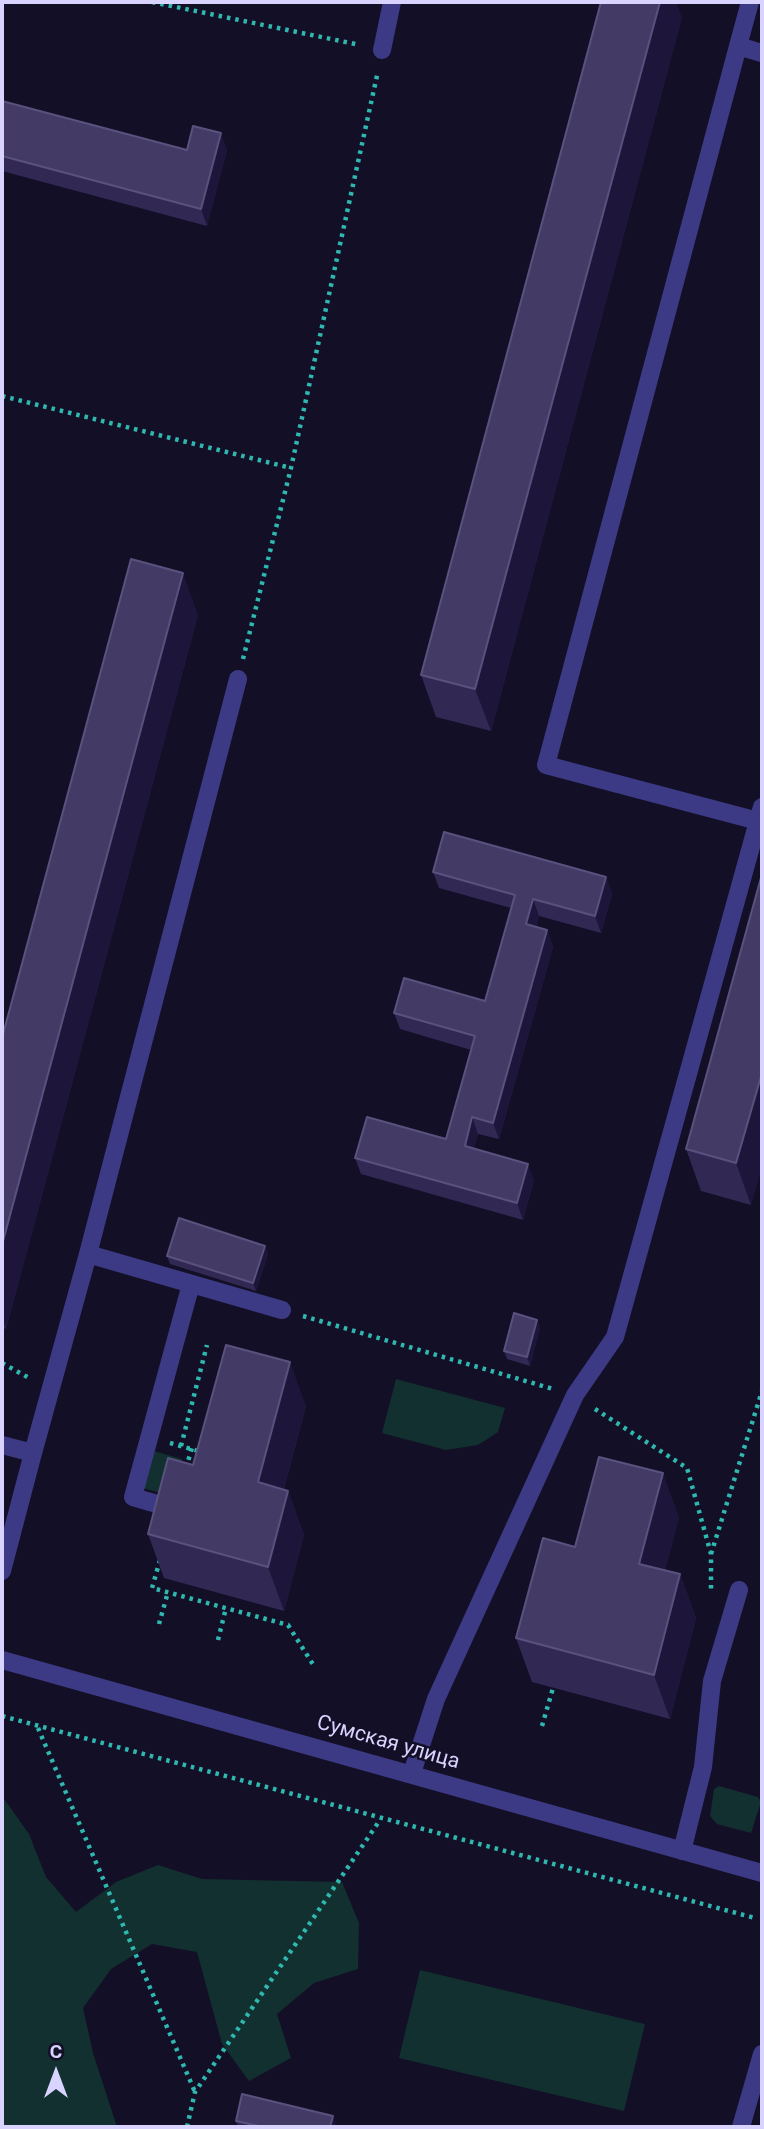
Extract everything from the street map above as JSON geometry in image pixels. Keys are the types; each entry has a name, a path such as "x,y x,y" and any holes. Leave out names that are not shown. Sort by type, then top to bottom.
{"street":[{"path":"382,50 393,2"},
{"path":"412,1773 436,1699 575,1395 615,1337 760,814 546,765 750,2"},
{"path":"738,46 762,53"},
{"path":"2,1571 238,679"},
{"path":"88,1254 282,1310"},
{"path":"174,1509 133,1497 191,1284"},
{"path":"2,1445 33,1453"},
{"path":"682,1851 703,1767 712,1681 739,1590"},
{"name":"Сумская улица","path":"2,1660 762,1873"},
{"path":"741,2127 762,2054"}],"path":[{"path":"152,2 382,50 291,468 238,679"},
{"path":"2,396 291,468"},
{"path":"181,1446 207,1345"},
{"path":"711,1554 762,1391"},
{"path":"149,1436 213,1455"},
{"path":"174,1509 192,1448"},
{"path":"163,1549 152,1588 288,1625 314,1666"},
{"path":"159,1624 167,1592"},
{"path":"218,1640 226,1608"},
{"path":"542,1726 553,1688"},
{"path":"2,1716 380,1820 755,1918"},
{"path":"38,1728 195,2092"},
{"path":"187,2127 195,2092 380,1820"}],"green space":[{"path":"396,1379 505,1408 498,1432 478,1445 446,1450 382,1433"},
{"path":"154,1451 182,1459 171,1496 143,1488"},
{"path":"719,1786 758,1797 761,1802 751,1833 717,1824 710,1816 714,1789"},
{"path":"2,1796 29,1834 46,1877 76,1912 116,1882 158,1865 202,1879 342,1882 359,1923 358,1969 314,1983 277,2014 291,2058 249,2081 222,2044 197,1952 152,1944 111,1969 83,2008 93,2053 117,2127 2,2127"},
{"path":"420,1970 645,2024 624,2111 399,2058"}],"building":[{"path":"601,2 660,2 475,689 421,675"},
{"path":"2,101 187,150 193,126 221,133 201,209 2,156"},
{"path":"131,559 183,573 2,1245 2,1038"},
{"path":"444,832 606,877 595,916 533,899 526,924 547,930 493,1123 472,1117 465,1146 528,1164 517,1203 355,1158 367,1117 446,1139 475,1036 394,1013 404,978 485,1001 515,895 433,872"},
{"path":"762,874 762,1073 736,1163 686,1149"},
{"path":"179,1218 265,1246 253,1283 167,1256"},
{"path":"514,1313 537,1320 527,1357 504,1351"},
{"path":"226,1345 290,1362 258,1482 288,1491 268,1567 148,1534 168,1458 193,1465"},
{"path":"599,1457 663,1473 639,1564 680,1574 654,1675 516,1638 543,1538 575,1547"},
{"path":"242,2094 333,2116 330,2127 263,2127 236,2121"}]}
